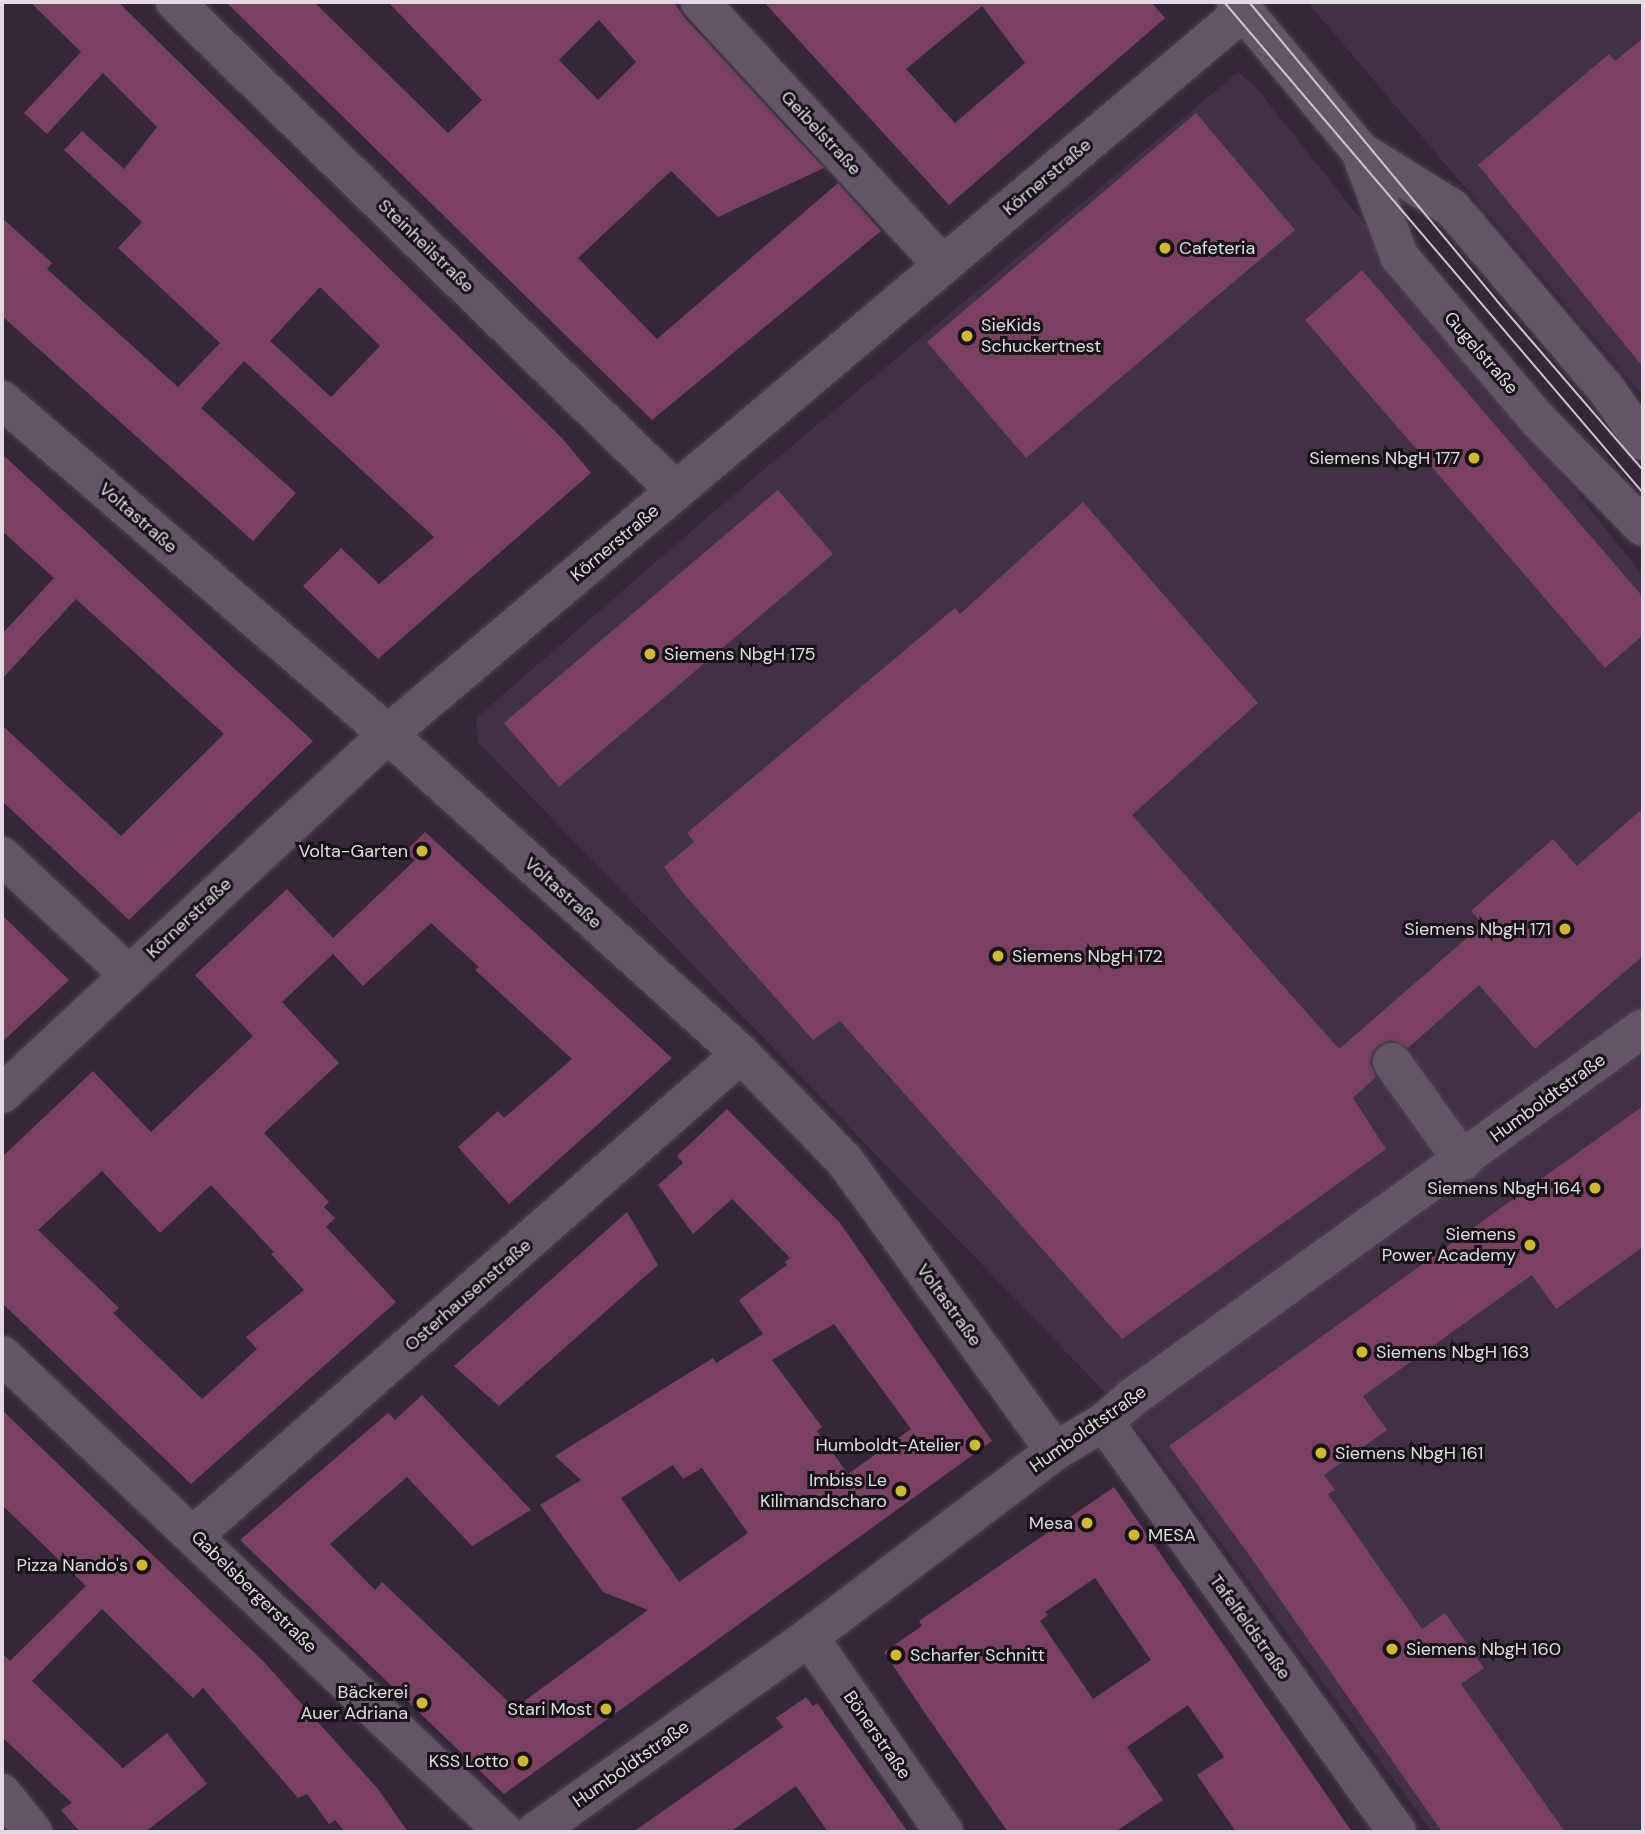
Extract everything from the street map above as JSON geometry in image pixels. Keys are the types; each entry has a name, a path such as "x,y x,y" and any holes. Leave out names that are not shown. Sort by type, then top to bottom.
{"street":[{"name":"Steinheilstraße","path":"175,2 676,491"},
{"name":"Geibelstraße","path":"700,2 943,265"},
{"name":"Körnerstraße","path":"2,1094 388,734 943,265 1240,6"},
{"name":"Gugelstraße","path":"1240,6 1360,151 1452,208 1606,389 1643,441"},
{"name":"Gugelstraße","path":"1360,151 1399,256 1539,421 1643,527"},
{"name":"Voltastraße","path":"2,400 388,734 741,1054 845,1161 1055,1451"},
{"path":"2,856 128,974"},
{"name":"Humboldtstraße","path":"535,1832 809,1637 1055,1451 1104,1422 1133,1397 1463,1161 1643,1028"},
{"name":"Osterhausenstraße","path":"194,1535 741,1054"},
{"path":"1392,1062 1463,1161"},
{"name":"Gabelsbergerstraße","path":"2,1355 504,1832"},
{"name":"Tafelfeldstraße","path":"1104,1422 1397,1832"},
{"name":"Bönerstraße","path":"809,1637 944,1832"},
{"path":"2,1793 33,1832"}],"shaded area":[{"path":"1643,2 1643,396 1308,3"},
{"path":"1238,72 1256,87 1643,576 1643,1832 1432,1832 1127,1415 478,742 476,718 718,508"}],"building":[{"path":"30,2 118,2 562,438 591,473 378,659 303,586 341,548 379,584 434,537 244,361 201,408 296,493 253,541 2,316 2,218 52,263 47,269 178,387 220,343 118,248 142,222 64,150 82,131 124,169 157,127 103,73 47,134 24,113 81,52","holes":["320,287 380,346 331,397 270,341"]},
{"path":"226,2 314,2 448,133 482,100 388,2 674,2 684,17 824,168 718,217 671,171 578,258 657,339 838,183 881,231 652,420","holes":["599,20 636,62 598,100 559,60"]},
{"path":"764,2 1151,2 1165,18 949,205","holes":["982,6 1025,63 955,123 906,69"]},
{"path":"1643,38 1643,367 1478,165 1609,54 1615,61"},
{"path":"1196,113 1295,230 1026,458 927,342"},
{"name":"Siemens NbgH 177","path":"1362,270 1643,597 1643,635 1605,668 1305,320"},
{"path":"2,454 313,741 129,920 2,801 2,725 121,836 224,734 76,599 2,679 2,634 54,578 2,531"},
{"name":"Siemens NbgH 175","path":"778,490 833,554 559,787 504,723"},
{"name":"Siemens NbgH 172","path":"1083,502 1258,703 1132,815 1339,1049 1483,924 1471,911 1553,839 1577,866 1643,808 1643,956 1535,1049 1479,985 1408,1048 1391,1040 1379,1045 1372,1052 1370,1063 1376,1077 1353,1098 1386,1149 1122,1339 840,1021 813,1040 682,892 664,867 694,842 687,833 955,608 960,614"},
{"path":"425,832 672,1058 509,1204 458,1147 498,1111 504,1118 572,1059 475,970 479,967 431,923 363,986 333,954 282,1002 339,1063 264,1133 329,1202 324,1207 335,1218 326,1227 396,1302 191,1484 2,1303 2,1157 93,1071 151,1132 253,1036 195,975 287,889 333,938 415,860 405,852","holes":["102,1171 160,1233 211,1185 274,1252 271,1254 304,1290 246,1337 257,1349 202,1399 113,1313 119,1308 38,1230"]},
{"path":"2,915 69,980 2,1042"},
{"path":"1643,1106 1643,1247 1556,1309 1532,1275 1363,1396 1387,1430 1324,1475 1335,1490 1328,1494 1422,1629 1445,1613 1484,1668 1461,1684 1565,1832 1442,1832 1247,1552 1169,1446"},
{"path":"727,1109 840,1223 992,1441 504,1794 240,1540 388,1413 395,1420 422,1395 531,1510 472,1546 407,1477 330,1544 375,1590 382,1582 515,1708 648,1610 603,1592 540,1505 581,1480 555,1456 713,1358 716,1363 763,1334 739,1300 787,1265 785,1262 790,1258 732,1199 693,1234 658,1185 683,1163 677,1156","holes":["834,1324 911,1429 848,1474 817,1431 822,1427 772,1360","673,1465 683,1479 702,1468 748,1533 679,1582 621,1498"]},
{"path":"627,1212 658,1265 499,1406 454,1366"},
{"path":"2,1410 264,1662 378,1789 408,1832 345,1832 335,1820 329,1824 307,1794 298,1798 203,1688 193,1698 102,1609 32,1681 123,1768 167,1733 207,1784 145,1832 80,1832 61,1810 72,1803 2,1737 2,1653 10,1661 86,1586 2,1505"},
{"path":"1114,1487 1352,1832 1236,1832 1197,1775 1224,1757 1188,1705 1127,1747 1163,1800 1115,1832 1008,1832 884,1652 922,1626 919,1621","holes":["1095,1578 1151,1660 1093,1699 1040,1621 1048,1615 1045,1612"]},
{"path":"806,1697 813,1706 817,1703 908,1832 828,1832 796,1786 730,1832 633,1832 783,1727 776,1718"}],"tram line":[{"path":"1224,2 1643,493"},
{"path":"1249,2 1497,301 1643,470"}],"place":[{"name":"Cafeteria","path":"1165,248"},
{"name":"SieKids Schuckertnest","path":"967,336"},
{"name":"Siemens NbgH 177","path":"1474,458"},
{"name":"Siemens NbgH 175","path":"650,654"},
{"name":"Volta-Garten","path":"422,851"},
{"name":"Siemens NbgH 171","path":"1565,929"},
{"name":"Siemens NbgH 172","path":"998,956"},
{"name":"Siemens NbgH 164","path":"1595,1188"},
{"name":"Siemens Power Academy","path":"1530,1245"},
{"name":"Siemens NbgH 163","path":"1362,1352"},
{"name":"Humboldt-Atelier","path":"975,1445"},
{"name":"Siemens NbgH 161","path":"1321,1453"},
{"name":"Imbiss Le Kilimandscharo","path":"901,1491"},
{"name":"Mesa","path":"1087,1523"},
{"name":"MESA","path":"1134,1535"},
{"name":"Pizza Nando's","path":"142,1565"},
{"name":"Siemens NbgH 160","path":"1392,1649"},
{"name":"Scharfer Schnitt","path":"896,1655"},
{"name":"Bäckerei Auer Adriana","path":"422,1703"},
{"name":"Stari Most","path":"606,1709"},
{"name":"KSS Lotto","path":"523,1761"}]}
